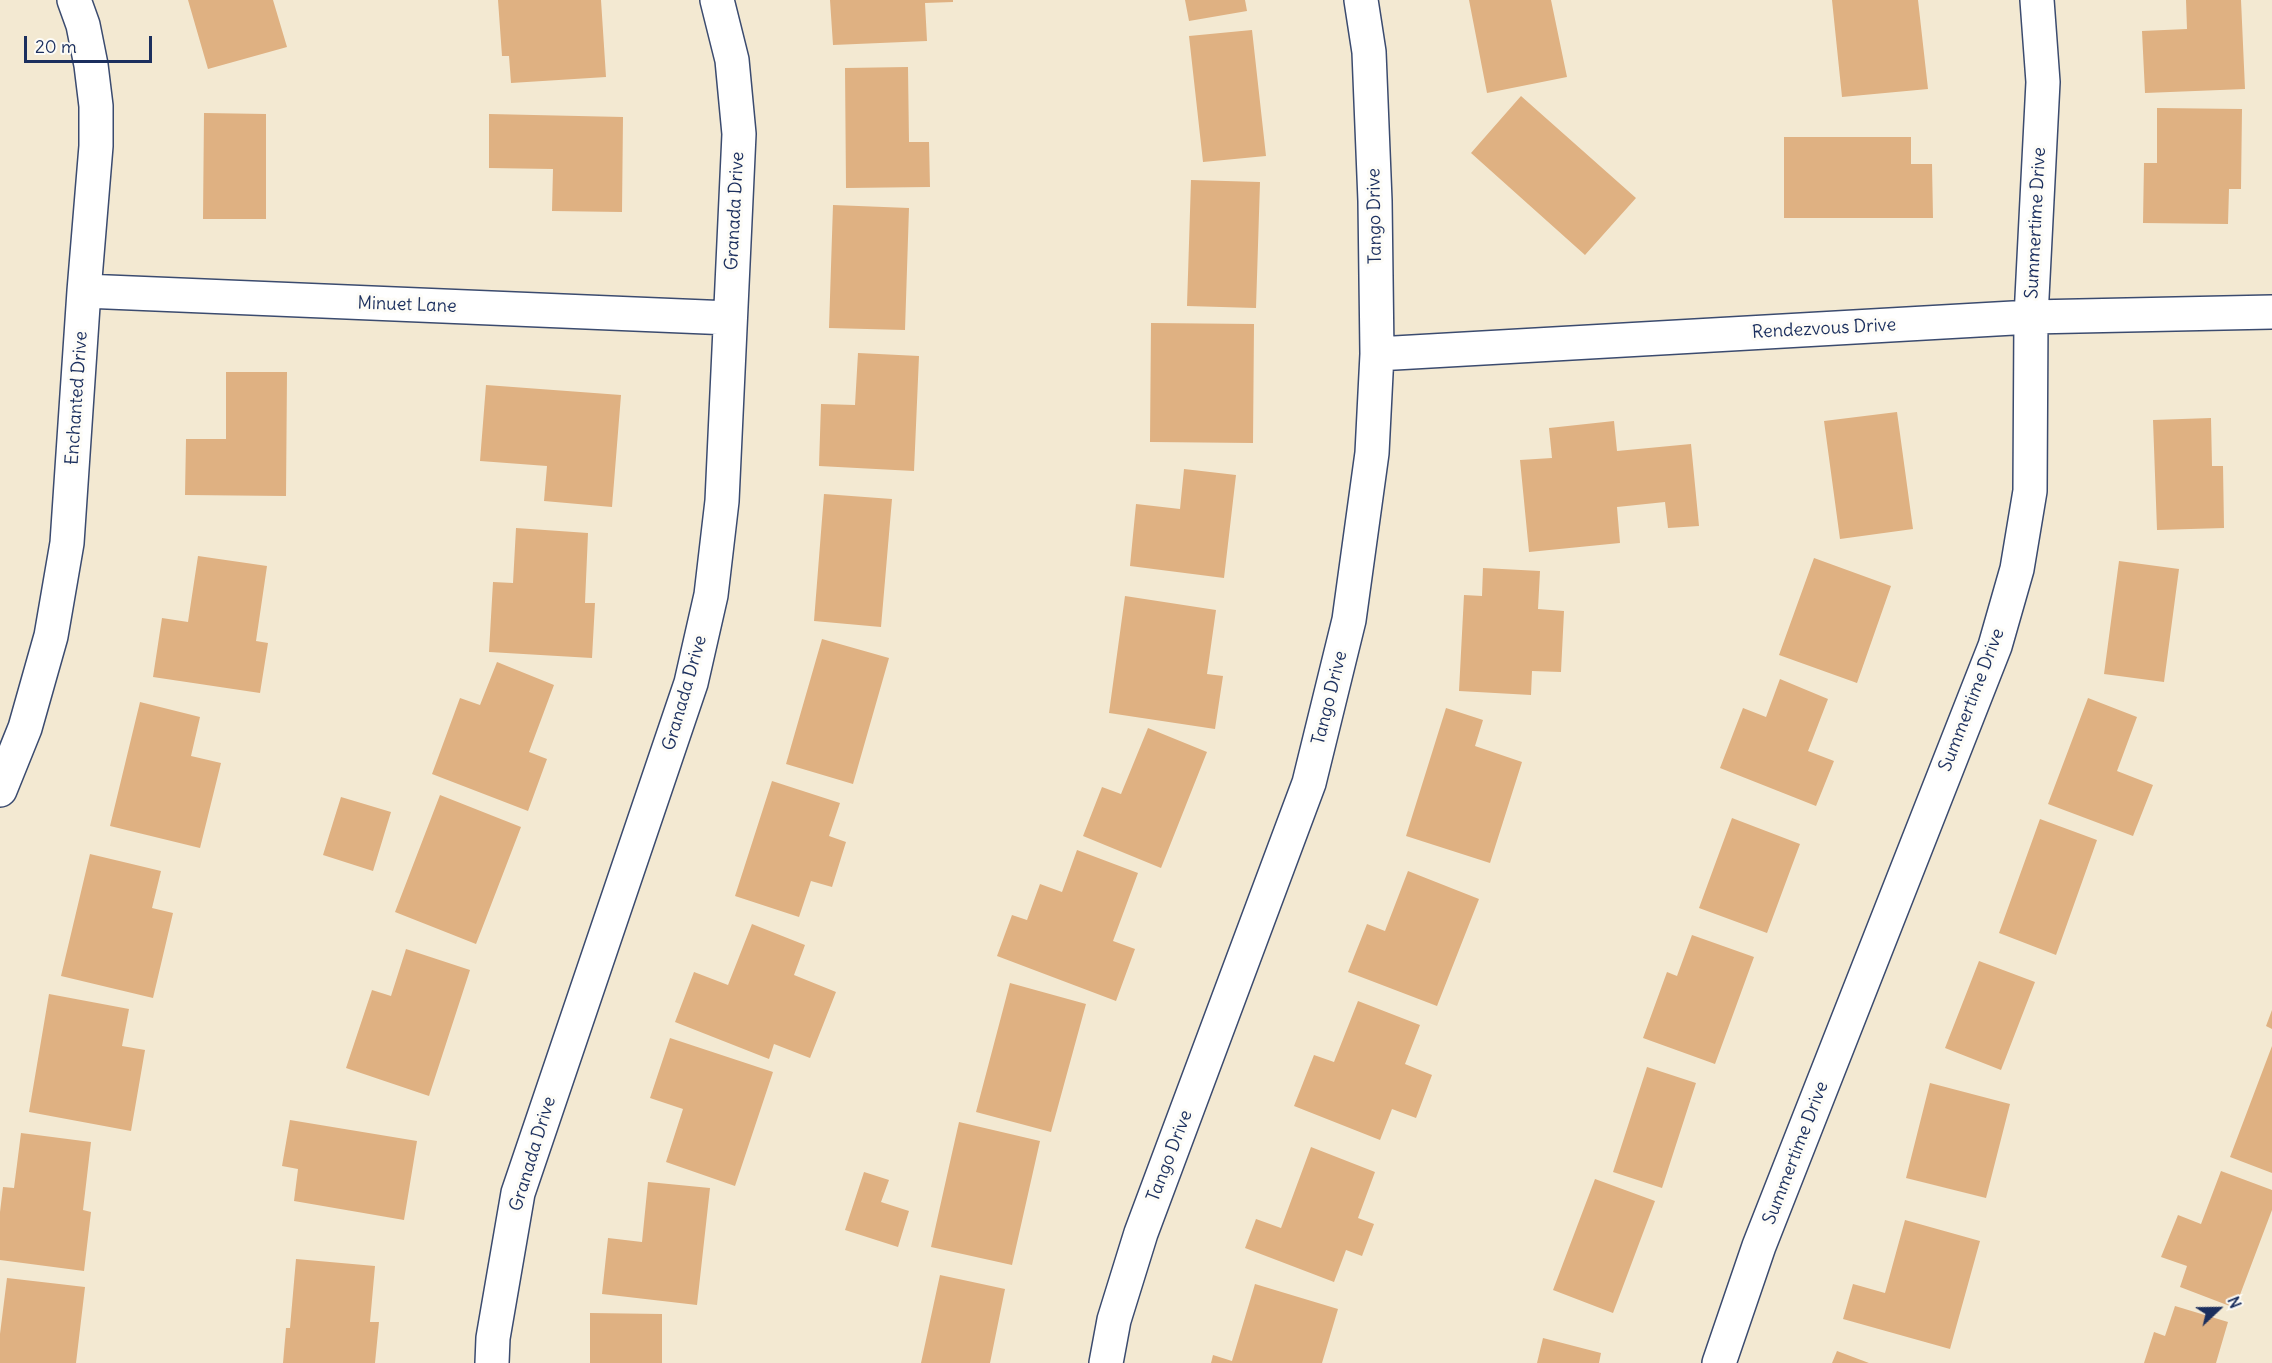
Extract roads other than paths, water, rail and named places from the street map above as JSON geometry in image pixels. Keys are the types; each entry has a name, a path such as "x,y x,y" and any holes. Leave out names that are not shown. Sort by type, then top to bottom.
{"street":[{"name":"Enchanted Drive","path":"0,790 12,724 51,636 67,543 96,146 96,106 91,65 83,26 74,0"},
{"name":"Granada Drive","path":"492,1363 493,1338 518,1193 691,683 711,595 722,501 739,134 732,60 717,0"},
{"name":"Tango Drive","path":"1106,1363 1114,1320 1141,1233 1309,783 1349,620 1372,453 1377,354 1375,201 1369,63 1361,0"},
{"name":"Summertime Drive","path":"1719,1363 1759,1246 1995,645 2017,569 2030,491 2031,317 2043,82 2037,0"},
{"name":"Minuet Lane","path":"84,291 730,318"},
{"name":"Rendezvous Drive","path":"1377,354 2031,317 2272,312"}]}
